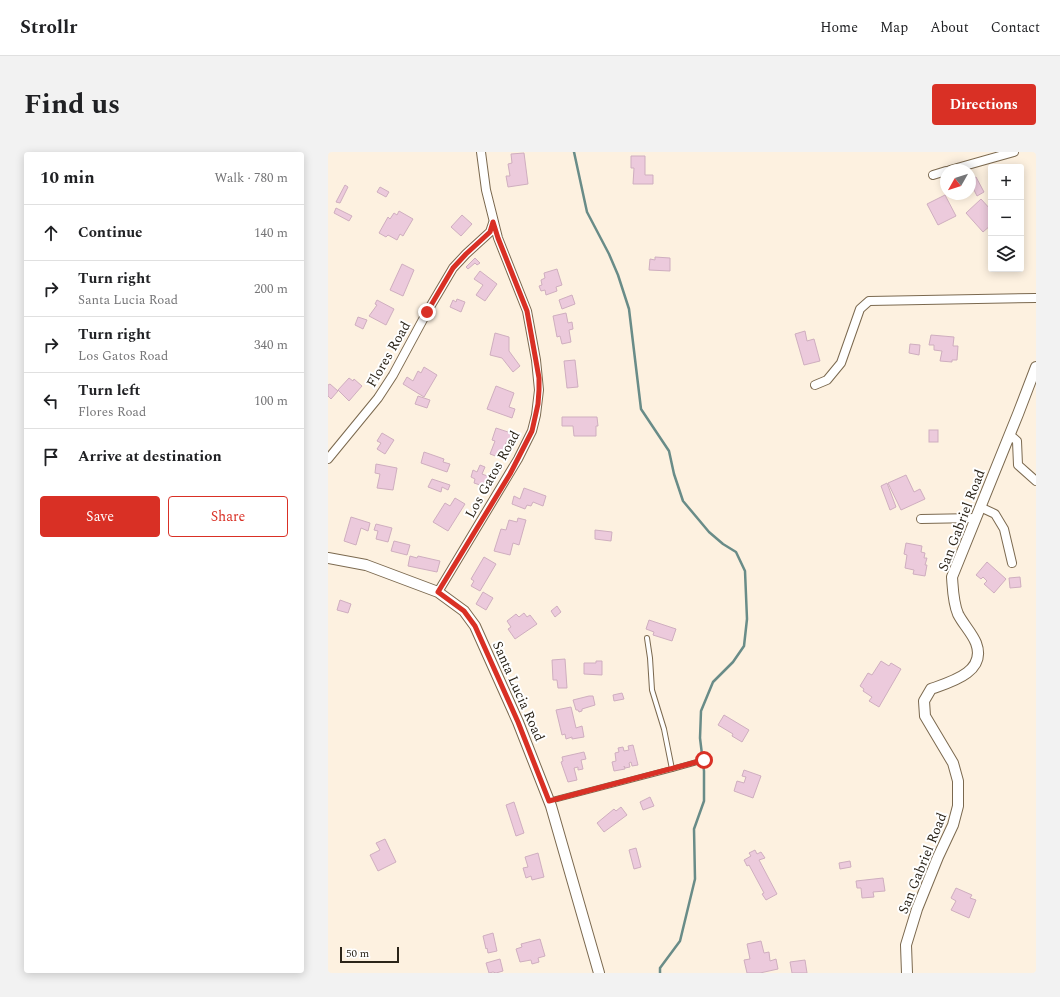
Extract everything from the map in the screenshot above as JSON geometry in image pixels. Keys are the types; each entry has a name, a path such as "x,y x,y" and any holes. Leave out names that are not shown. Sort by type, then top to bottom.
{"street":[{"name":"Los Gatos Road","path":"438,592 510,474 532,431 538,404 539,378 527,311 493,222 486,190 481,152"},
{"path":"971,164 1014,152"},
{"path":"933,175 940,173"},
{"name":"Flores Road","path":"328,459 378,398 394,375 427,312 453,268 490,232 493,222"},
{"path":"815,385 828,380 841,363 860,309 869,302 1036,298"},
{"name":"San Gabriel Road","path":"907,973 906,945 917,909 953,825 958,806 958,781 953,763 925,716 924,701 930,689 952,682 971,671 979,658 976,643 959,615 953,596 952,577 1036,367"},
{"path":"1010,435 1017,442 1018,465 1036,481"},
{"path":"980,507 995,514 1004,529 1012,563"},
{"path":"921,519 976,518"},
{"name":"Santa Lucia Road","path":"328,558 372,567 438,592 464,611 475,626 518,722 549,801 599,973"}],"lane":[{"path":"647,638 652,690 664,729 672,769"},
{"path":"549,801 704,760"}],"building":[{"path":"524,153 528,184 508,187 506,176 510,176 508,164 512,163 511,154"},
{"path":"631,156 645,156 645,175 653,175 653,184 633,184 634,168 631,168"},
{"path":"976,177 984,192 977,196 976,194"},
{"path":"345,185 348,187 340,203 336,202"},
{"path":"380,187 389,192 386,197 377,192"},
{"path":"940,198 940,200 948,200 956,216 938,225 927,204"},
{"path":"981,199 988,207 988,228 983,232 966,213"},
{"path":"336,208 352,216 349,221 334,213"},
{"path":"399,211 413,219 403,236 400,234 397,240 388,235 386,237 379,233 388,217 390,219 394,213 397,215"},
{"path":"462,215 472,224 461,236 451,227"},
{"path":"655,257 670,258 670,271 649,270 650,259 655,260"},
{"path":"475,258 480,263 477,265 475,263 468,269 466,267"},
{"path":"402,264 414,270 403,296 390,290"},
{"path":"557,269 562,285 556,287 557,291 546,295 545,290 541,291 539,286 542,285 541,280 545,278 544,273"},
{"path":"480,271 497,284 485,301 476,295 483,285 474,279"},
{"path":"572,295 575,304 562,309 559,300"},
{"path":"457,299 465,302 461,312 450,307 453,300 456,302"},
{"path":"377,300 394,309 386,325 369,316 377,305 375,304"},
{"path":"566,313 568,323 572,322 573,329 569,330 571,342 562,344 560,336 557,337 553,316"},
{"path":"358,317 367,320 363,329 355,325"},
{"path":"805,331 807,341 814,339 820,361 804,365 795,334"},
{"path":"495,333 509,337 509,351 520,366 513,372 502,358 490,355"},
{"path":"931,335 954,337 953,346 958,346 957,360 952,360 952,362 940,361 942,351 934,350 934,345 929,345"},
{"path":"910,344 920,345 919,355 909,353"},
{"path":"575,360 578,387 567,388 564,361"},
{"path":"424,367 437,375 424,397 403,384 407,377 413,381 418,371 421,373"},
{"path":"349,378 353,381 354,379 362,386 349,401 338,390"},
{"path":"330,384 338,391 331,399 328,396 328,385"},
{"path":"496,386 514,393 509,407 515,409 512,418 487,409"},
{"path":"418,396 430,400 427,408 415,404"},
{"path":"562,417 597,417 598,426 596,426 596,436 574,436 573,426 562,426"},
{"path":"496,428 514,434 511,442 507,440 501,458 490,454 495,441 492,440"},
{"path":"929,430 938,430 938,442 929,442"},
{"path":"382,433 394,440 385,454 377,449 381,443 377,441"},
{"path":"424,452 444,459 443,462 450,464 447,472 421,463"},
{"path":"376,464 397,468 393,490 377,488 380,474 375,473"},
{"path":"480,465 485,467 482,474 490,477 486,487 474,483 475,479 471,477 473,470 477,472"},
{"path":"906,475 914,492 920,489 925,499 901,510 888,483"},
{"path":"432,479 450,485 448,490 442,487 441,492 428,487"},
{"path":"887,483 896,507 890,510 881,486"},
{"path":"524,488 546,496 543,506 533,502 531,506 527,505 525,509 512,504 514,496 520,499"},
{"path":"455,498 465,504 448,531 433,522 445,503 450,506"},
{"path":"351,517 370,523 368,531 361,528 356,545 344,541"},
{"path":"518,518 526,520 519,545 513,543 510,555 494,551 501,529 506,530 509,520 517,522"},
{"path":"376,524 392,528 388,542 376,539 378,531 374,530"},
{"path":"595,530 612,532 611,541 595,539"},
{"path":"394,541 410,545 407,555 391,551"},
{"path":"906,543 922,546 921,552 925,553 924,558 927,558 925,565 927,565 925,576 913,574 914,570 905,568 907,555 904,554"},
{"path":"410,556 417,558 418,556 440,561 437,572 408,566"},
{"path":"484,557 496,564 480,591 471,586 474,581 471,579"},
{"path":"987,562 1006,579 994,593 984,584 987,581 983,577 981,579 976,575"},
{"path":"1020,577 1021,587 1010,588 1009,578"},
{"path":"483,592 493,598 486,610 476,604"},
{"path":"340,600 351,604 348,613 337,610"},
{"path":"557,606 561,612 555,617 551,611"},
{"path":"524,613 527,617 530,615 537,624 515,639 508,629 511,627 507,621 516,614 519,617"},
{"path":"649,620 676,629 672,641 653,635 654,632 646,629"},
{"path":"565,659 567,688 558,688 557,680 553,680 552,660"},
{"path":"596,661 602,661 602,675 584,674 584,663 596,663"},
{"path":"881,661 889,666 891,663 901,669 879,707 869,701 872,697 863,691 864,689 860,686 868,673 872,675"},
{"path":"622,693 624,699 614,701 613,695"},
{"path":"593,696 595,705 582,709 582,711 579,712 576,710 573,700"},
{"path":"571,707 576,728 582,726 584,737 572,739 572,737 566,739 565,734 562,735 556,710"},
{"path":"724,715 749,730 742,742 732,736 733,734 718,725"},
{"path":"633,745 638,765 632,766 631,762 629,763 630,767 625,768 624,766 625,769 614,771 612,762 616,761 615,753 619,752 618,748 623,747 624,751 629,750 628,746"},
{"path":"584,752 586,759 581,760 583,769 578,770 578,767 574,768 577,780 568,782 561,762 563,761 562,757"},
{"path":"744,770 761,776 753,798 734,791 737,781 744,783 746,777 742,776"},
{"path":"650,797 654,806 643,810 640,802"},
{"path":"514,802 524,833 516,836 506,805"},
{"path":"621,807 627,815 604,832 597,823 614,809 616,811"},
{"path":"385,839 396,862 378,871 370,855 380,850 376,843"},
{"path":"636,848 641,867 634,869 629,850"},
{"path":"755,850 757,854 761,852 765,858 759,860 777,894 766,900 762,894 764,893 749,865 747,866 744,860 751,856 749,853"},
{"path":"538,853 544,877 532,880 531,876 526,878 523,868 528,867 525,857"},
{"path":"850,861 851,867 840,869 839,863"},
{"path":"883,878 885,891 873,892 874,897 862,898 861,888 857,888 856,881"},
{"path":"956,888 972,895 970,898 976,900 969,918 951,910 956,901 951,898"},
{"path":"493,933 497,951 488,953 483,936"},
{"path":"540,939 545,956 538,958 539,962 532,964 531,960 520,962 516,949 522,947 521,944"},
{"path":"761,941 764,953 769,952 770,961 776,959 778,969 760,973 747,973 744,960 750,959 747,944"},
{"path":"500,959 503,971 489,973 486,963"},
{"path":"805,960 807,973 792,973 790,962"}],"waterway":[{"path":"574,152 587,212 609,254 618,275 629,309 641,409 669,451 674,474 683,501 709,532 723,544 736,552 745,571 747,619 744,646 733,662 713,682 701,711 700,738 704,771 704,801 694,829 695,879 680,941 660,968 660,973"}],"route":[{"path":"427,312 453,268 490,232 493,222 527,311 539,378 538,404 532,431 518,459 438,592 464,611 475,626 518,722 549,801 704,760"}]}
